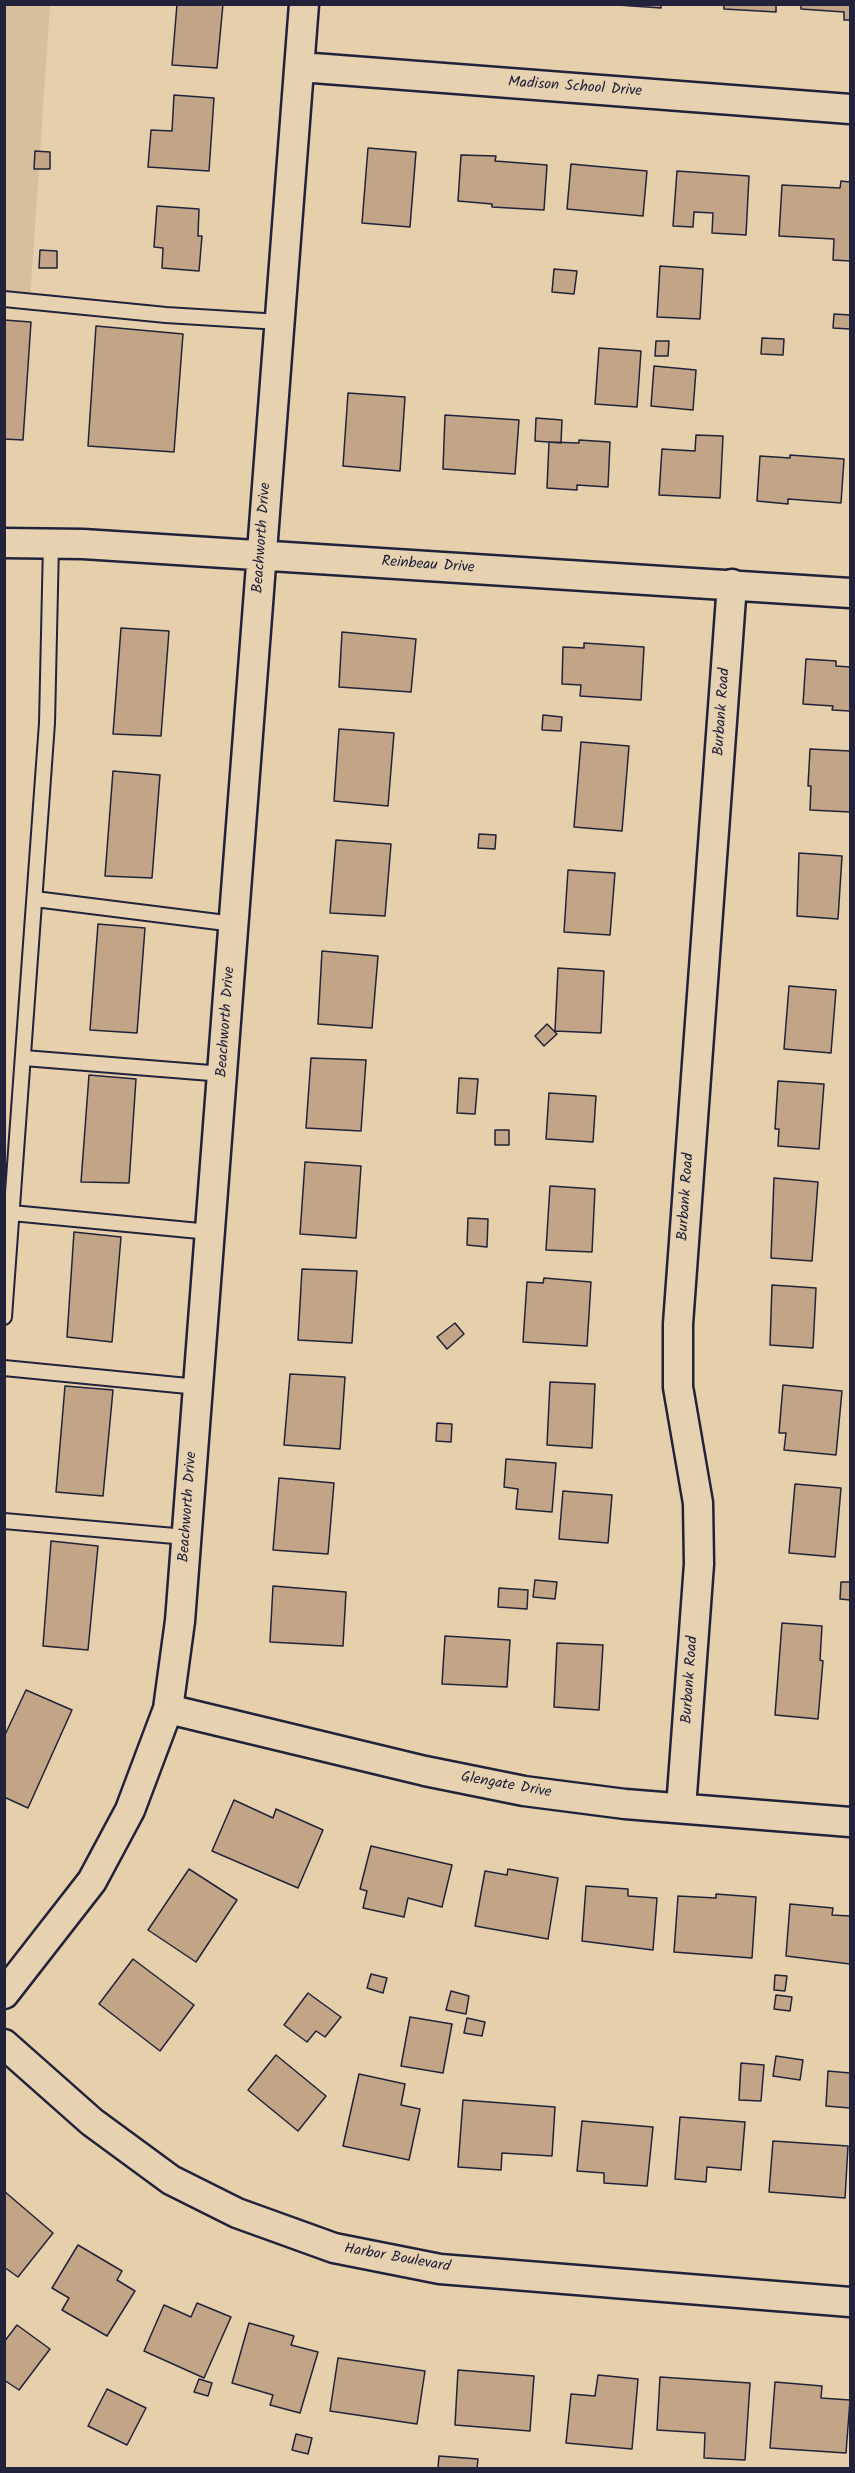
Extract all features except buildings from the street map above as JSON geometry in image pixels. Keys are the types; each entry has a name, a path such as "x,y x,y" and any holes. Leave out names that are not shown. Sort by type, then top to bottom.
{"street":[{"name":"Beachworth Drive","path":"4,1994 92,1881 130,1810 168,1708 180,1621 304,4"},
{"name":"Madison School Drive","path":"300,67 850,109"},
{"name":"Reinbeau Drive","path":"4,543 262,555 850,593"},
{"name":"Burbank Road","path":"681,1808 699,1564 698,1503 678,1387 678,1324 732,584"},
{"name":"Glengate Drive","path":"168,1708 425,1771 524,1791 626,1804 850,1822"},
{"name":"Harbor Boulevard","path":"4,2044 92,2122 171,2180 237,2213 334,2248 440,2269 850,2302"}],"lane":[{"path":"4,298 166,315 280,322"},
{"path":"4,1317 47,723 51,544"},
{"path":"35,899 234,924"},
{"path":"24,1058 223,1074"},
{"path":"12,1213 210,1232"},
{"path":"4,1368 198,1387"},
{"path":"4,1521 186,1537"}],"shaded area":[{"path":"5,5 50,5 30,301 5,298"}]}
